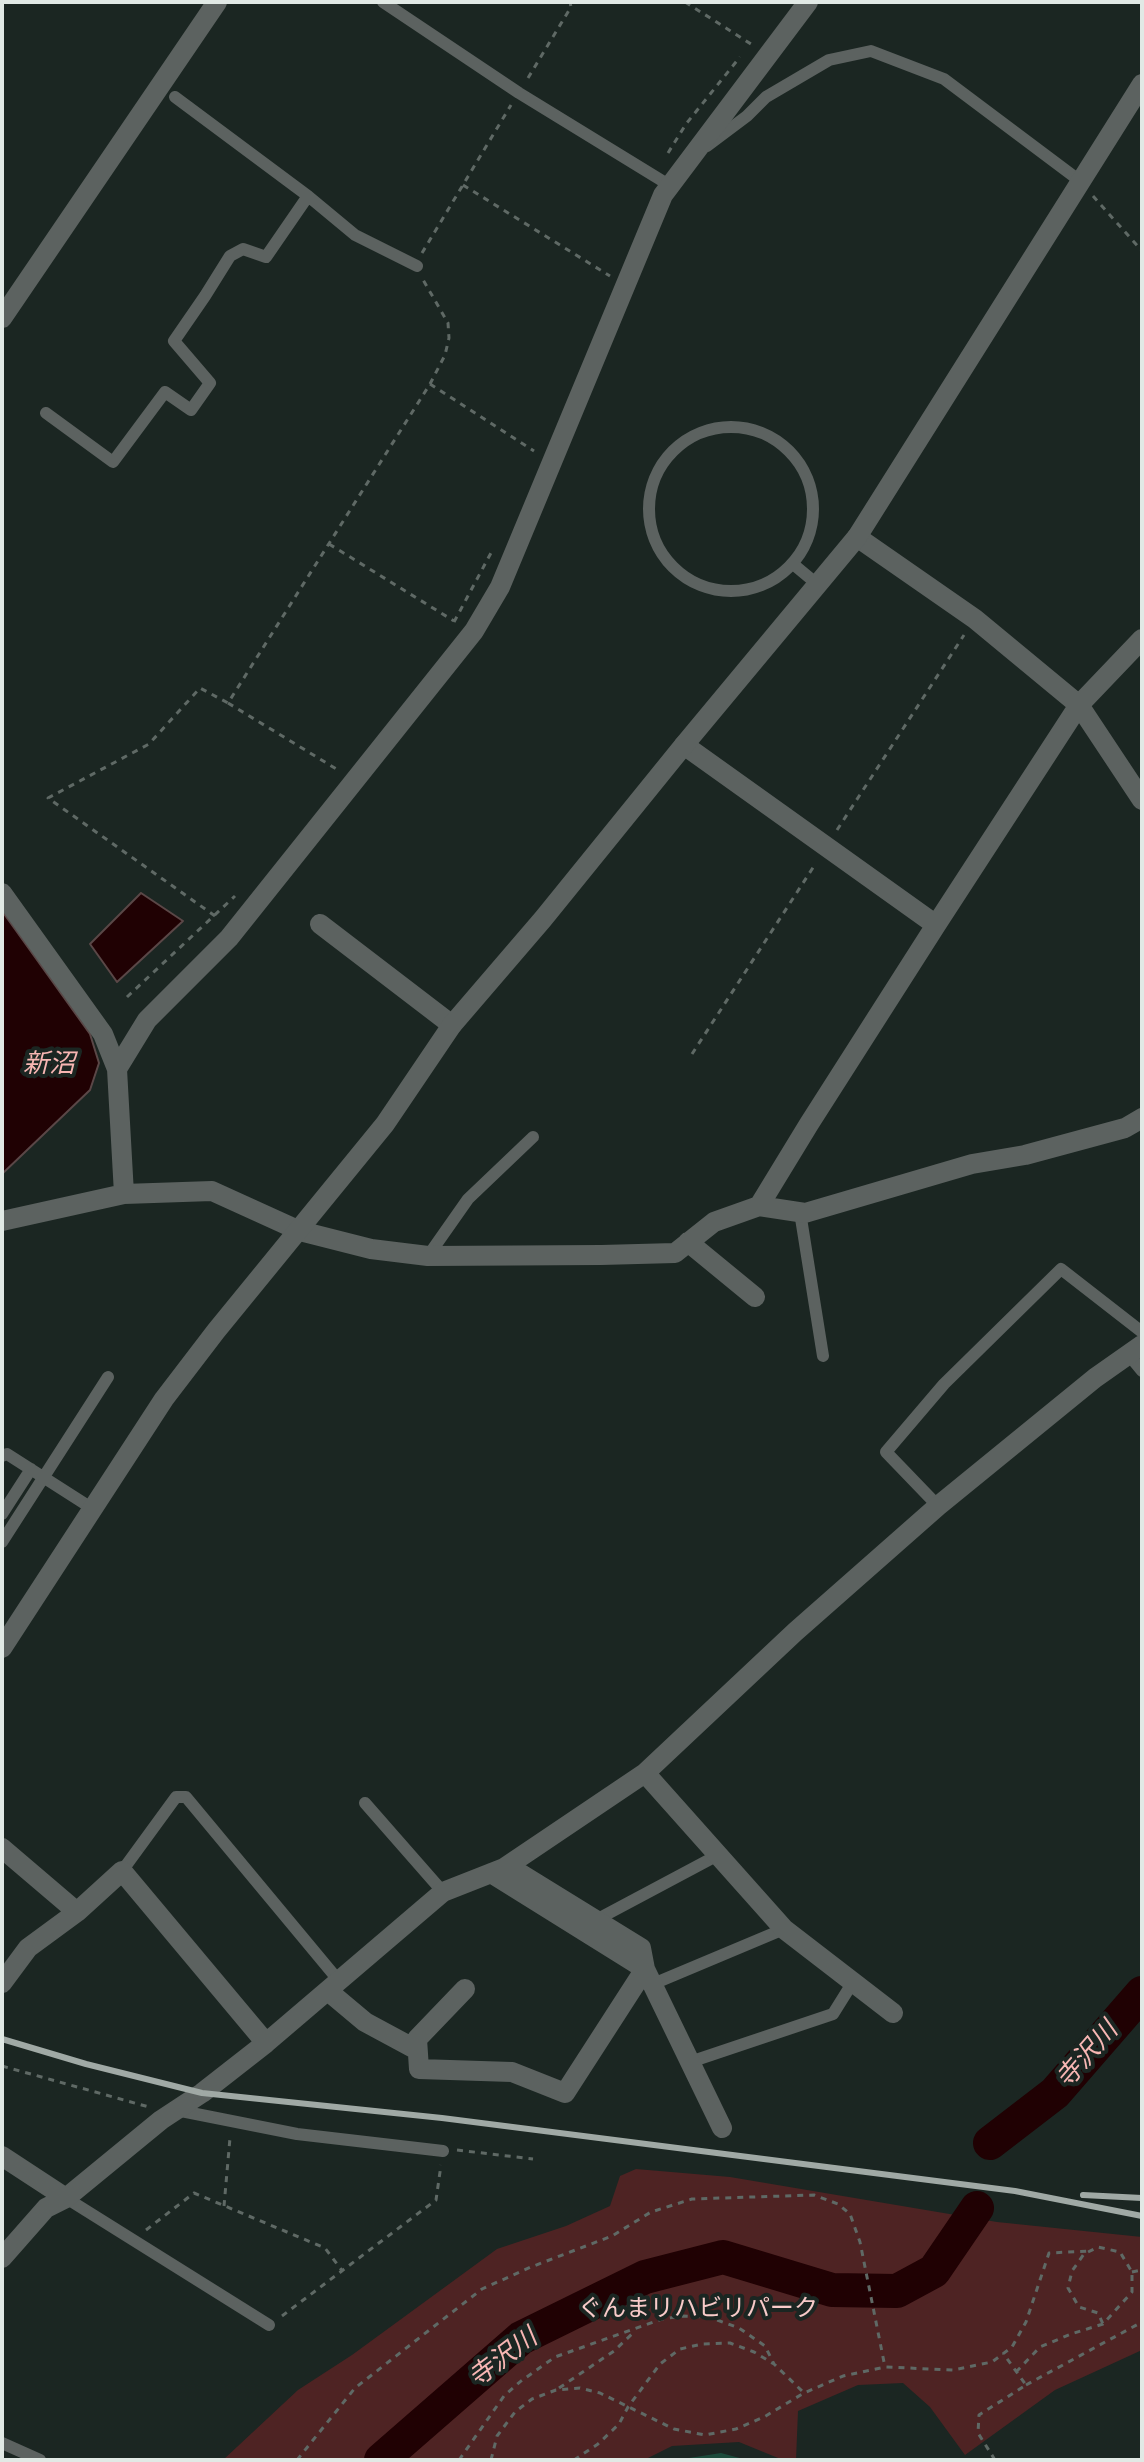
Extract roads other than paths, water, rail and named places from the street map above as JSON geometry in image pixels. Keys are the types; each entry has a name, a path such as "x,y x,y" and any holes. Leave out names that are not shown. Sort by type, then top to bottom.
{"street":[{"path":"2,318 217,2"},
{"path":"117,1069 147,1020 229,938 474,631 500,587 662,181 691,159 808,2"},
{"path":"2,1648 164,1399 216,1331 385,1124 452,1025 857,537 1142,84"},
{"path":"857,537 975,619 1079,705 1142,800"},
{"path":"759,1206 1079,705 1142,639"},
{"path":"684,745 936,925"},
{"path":"2,893 103,1034 117,1069 124,1194"},
{"path":"320,924 452,1025"},
{"path":"2,1221 124,1194 212,1191 300,1231 371,1249 428,1256 675,1253 714,1222 759,1206 805,1213 972,1164 1025,1155 1125,1128 1142,1118"},
{"path":"688,1242 755,1297"},
{"path":"2,2258 46,2208 66,2198 174,2111 266,2043 443,1892 500,1870 645,1773 795,1632 938,1506 1095,1378 1135,1350"},
{"path":"645,1773 784,1929 893,2013"},
{"path":"2,1848 77,1912"},
{"path":"500,1870 596,1920 641,1948 649,1976 722,2128"},
{"path":"500,1870 649,1976"},
{"path":"2,1983 28,1948 77,1912 122,1871 266,2043"},
{"path":"465,1989 417,2039 419,2069 512,2072 565,2093 649,1976"},
{"path":"333,1986 365,2022 417,2050"},
{"path":"2,2156 66,2198"}],"lane":[{"path":"383,2 519,93 662,181"},
{"path":"691,159 747,116 766,97 829,60 871,51 944,79 1080,181"},
{"path":"175,97 355,235 417,266"},
{"path":"46,413 113,462 165,392 191,410 210,383 174,341 230,256 243,249 266,257 308,196"},
{"path":"740,426 765,433 787,448 803,468 808,480 814,518 807,543 793,564 771,582 744,591 716,590 689,580 668,561 654,537 649,509 653,481 667,457 688,438 714,428 740,426"},
{"path":"793,564 817,584"},
{"path":"428,1256 468,1199 533,1137"},
{"path":"800,1212 823,1356"},
{"path":"938,1506 886,1452 944,1384 1061,1269 1142,1332"},
{"path":"1135,1350 1142,1371"},
{"path":"2,1542 108,1377"},
{"path":"2,1456 7,1454 93,1509"},
{"path":"2,1514 31,1469"},
{"path":"122,1871 176,1797 186,1797 333,1986"},
{"path":"365,1803 443,1892"},
{"path":"596,1920 718,1855"},
{"path":"649,1976 784,1929"},
{"path":"690,2062 833,2014 853,1982"},
{"path":"174,2111 297,2134 443,2151"},
{"path":"66,2198 269,2325"},
{"path":"2,2443 40,2460"}],"water":[{"path":"141,893 183,921 117,982 90,944"},
{"name":"新沼","path":"2,911 90,1034 99,1063 90,1090 2,1174"}],"waterway":[{"name":"寺沢川","path":"990,2143 1055,2093 1142,1993"},
{"name":"寺沢川","path":"381,2460 521,2338 645,2277 723,2257 832,2290 897,2291 934,2271 977,2208"}],"railway":[{"path":"2,2039 202,2093 442,2118 1015,2191 1142,2216"},
{"path":"1083,2195 1142,2198"}],"park label":[{"name":"ぐんまリハビリパーク","path":"698,2309"}]}
